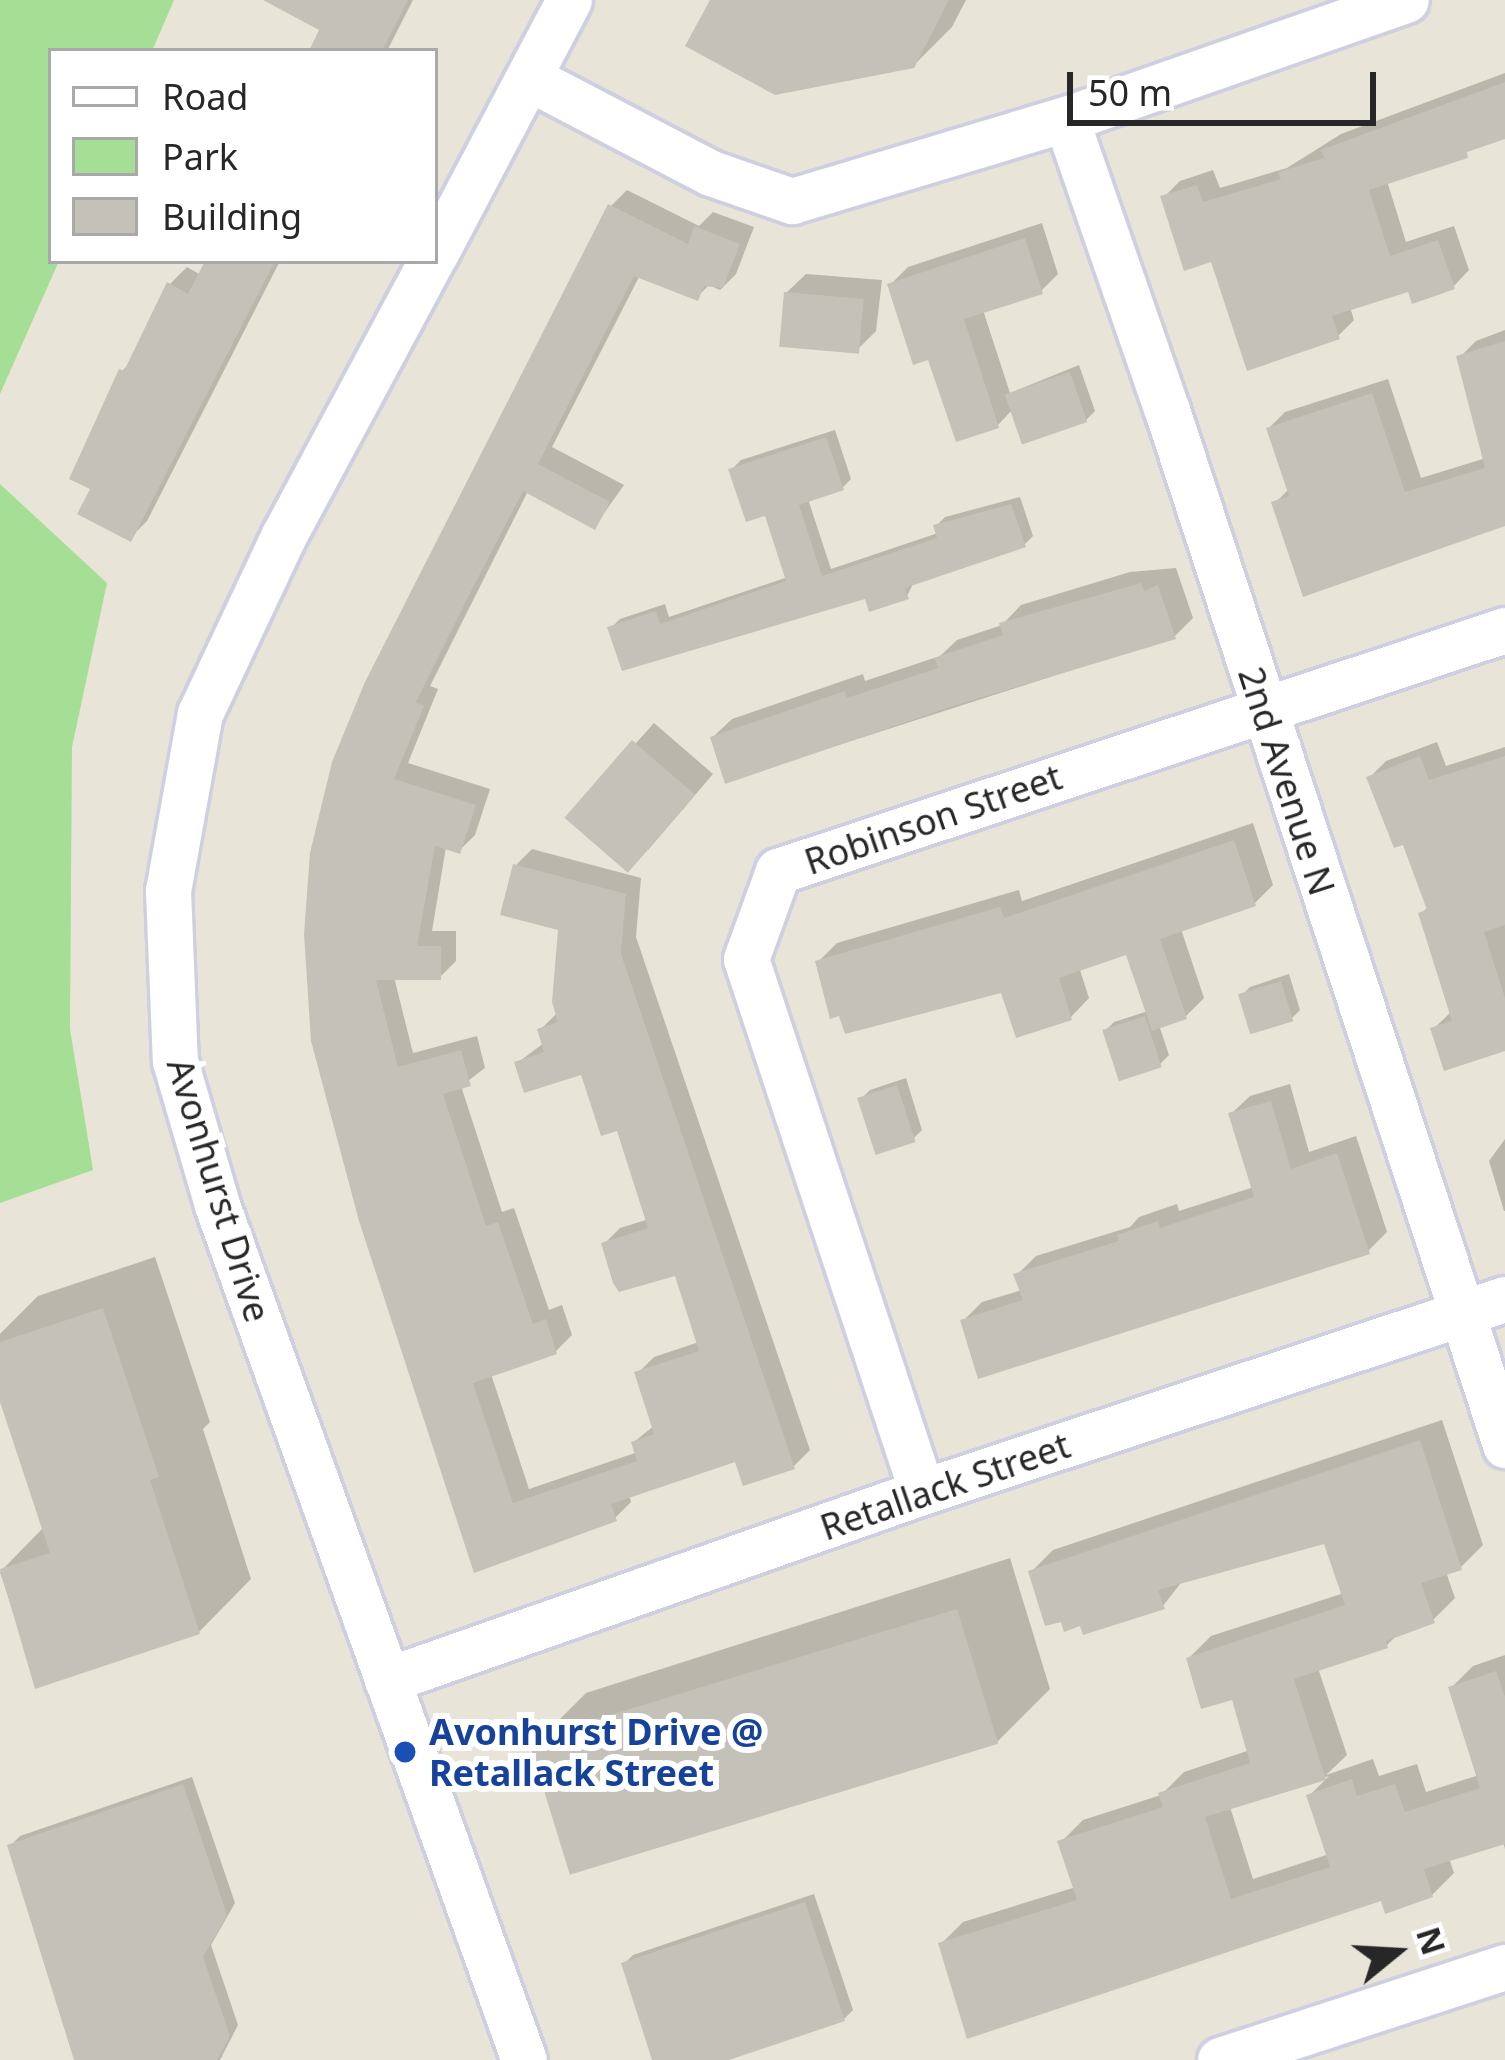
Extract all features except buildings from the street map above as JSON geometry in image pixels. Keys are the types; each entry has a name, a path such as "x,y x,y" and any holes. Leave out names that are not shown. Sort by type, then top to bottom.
{"street":[{"name":"Avonhurst Drive","path":"438,248 569,0"},
{"path":"529,78 711,172 793,201 1066,119 1406,0"},
{"name":"2nd Avenue N","path":"1066,119 1505,1445"},
{"name":"Avonhurst Drive","path":"429,264 284,537 200,713 168,890 175,1061 217,1205 524,2060"},
{"name":"Robinson Street","path":"922,1492 746,958 778,871 1505,629"},
{"name":"Retallack Street","path":"387,1679 922,1492 1505,1299"},
{"path":"1220,2060 1505,1967"}],"green space":[{"path":"0,0 174,0 153,48 48,48 48,264 58,264 0,394"},
{"path":"0,484 107,583 72,747 70,1029 93,1170 0,1203"}],"place":[{"name":"Avonhurst Drive @ Retallack Street","path":"405,1752"}]}
